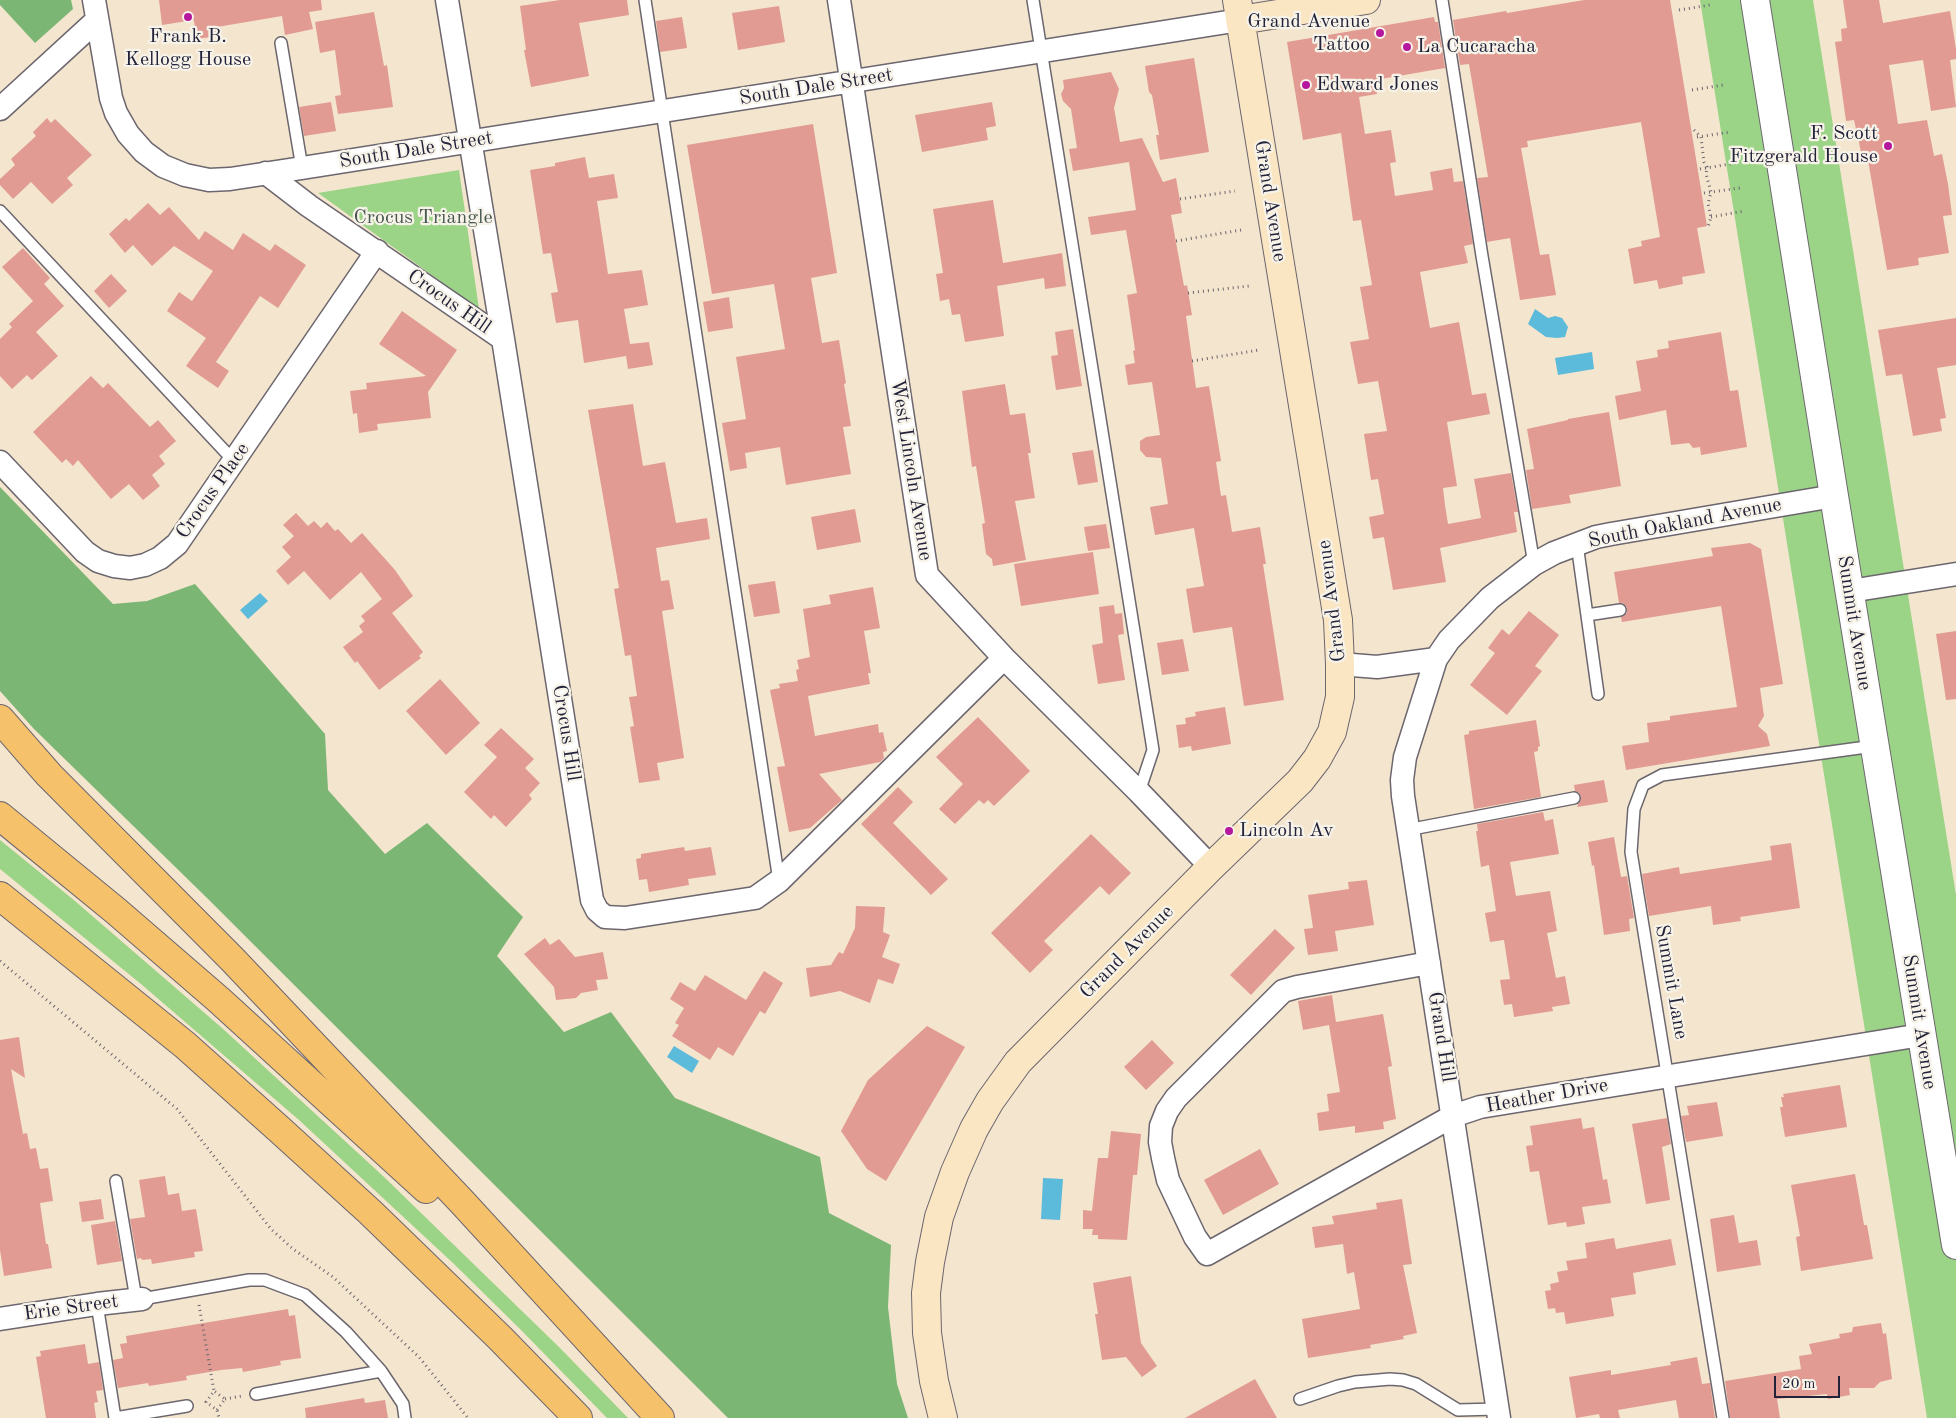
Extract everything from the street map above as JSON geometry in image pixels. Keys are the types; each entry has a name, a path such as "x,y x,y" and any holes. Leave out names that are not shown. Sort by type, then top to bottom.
{"highway":[{"path":"0,718 49,775 233,960 450,1189 659,1418"},
{"path":"0,816 138,930 310,1082 405,1169 659,1418"},
{"path":"0,896 185,1045 280,1130 384,1225 500,1338 578,1418"}],"main road":[{"name":"South Dale Street","path":"1239,10 1366,0"},
{"name":"Grand Avenue","path":"943,1418 934,1381 927,1333 926,1293 930,1262 940,1217 954,1172 974,1129 990,1101 1018,1062 1211,867 1300,781 1317,758 1332,732 1340,696 1338,620 1239,10"}],"street":[{"path":"447,0 503,339"},
{"name":"West Lincoln Avenue","path":"839,0 928,575 1004,658 1139,792 1211,867"},
{"name":"Summit Avenue","path":"1755,0 1921,1035 1954,1218 1956,1245"},
{"path":"0,109 96,10"},
{"name":"South Dale Street","path":"96,10 111,98 128,134 144,152 163,166 185,175 209,180 266,174 1041,52 1239,10"},
{"name":"Crocus Hill","path":"266,174 309,206 503,339 592,900 597,910 605,917 625,918 755,898 779,881 1004,658"},
{"name":"Crocus Place","path":"0,462 85,552 98,561 130,568 146,565 160,558 177,544 377,251"},
{"name":"South Oakland Avenue","path":"1436,659 1449,640 1490,598 1534,564 1554,553 1611,534 1834,496"},
{"path":"1850,591 1956,574"},
{"path":"1340,664 1382,667 1436,659"},
{"name":"Grand Hill","path":"1436,659 1405,757 1402,780 1407,830 1498,1413"},
{"name":"Heather Drive","path":"1429,963 1283,991 1176,1098 1167,1111 1161,1126 1162,1158 1168,1180 1195,1237 1207,1254 1453,1116 1480,1107 1921,1035"},
{"name":"Erie Street","path":"0,1319 139,1299"}],"lane":[{"path":"645,0 779,881"},
{"path":"1033,0 1153,750 1139,792"},
{"path":"1442,0 1482,256 1534,564"},
{"path":"281,43 302,168"},
{"path":"0,211 234,461"},
{"path":"1577,544 1598,694"},
{"path":"1587,615 1620,610"},
{"name":"Summit Lane","path":"1723,1418 1631,852 1634,809 1643,785 1662,775 1874,746"},
{"path":"1407,830 1574,798"},
{"path":"116,1181 139,1299 250,1280 265,1280 305,1295 346,1332 381,1371 403,1404 405,1418"},
{"path":"97,1304 115,1418 188,1406"},
{"path":"256,1394 381,1371"},
{"path":"1300,1399 1338,1386 1362,1381 1390,1379 1416,1384 1458,1410 1498,1413"}],"path":[{"path":"1679,10 1710,5"},
{"path":"1692,90 1723,85"},
{"path":"1694,130 1699,137 1704,162 1708,168"},
{"path":"1699,137 1731,132"},
{"path":"1700,169 1736,163"},
{"path":"1708,168 1706,174 1711,192 1708,204 1711,217 1708,227"},
{"path":"1704,193 1740,188"},
{"path":"1180,199 1235,191"},
{"path":"1711,217 1744,212"},
{"path":"1176,241 1241,230"},
{"path":"1188,294 1249,286"},
{"path":"1192,361 1259,350"},
{"path":"0,961 177,1109 271,1229 293,1249 333,1277 419,1357 468,1418"},
{"path":"197,1289 214,1391 225,1399 218,1410 219,1418"},
{"path":"214,1391 206,1402 218,1410"}],"green space":[{"path":"0,0 71,0 73,9 35,43 0,5"},
{"path":"1700,0 1813,0 1956,895 1956,1418 1927,1418"},
{"name":"Crocus Triangle","path":"459,170 479,309 318,193"},
{"path":"0,487 113,604 147,601 195,584 325,734 328,790 385,854 427,823 523,917 497,956 564,1032 611,1012 675,1098 820,1157 829,1213 891,1245 888,1307 897,1384 908,1418 728,1418 205,896 34,729 0,691"},
{"path":"0,840 75,901 222,1028 383,1176 560,1348 628,1418 607,1418 454,1264 299,1120 141,984 0,869"}],"water":[{"path":"1535,309 1548,318 1555,316 1562,318 1568,327 1565,337 1546,337 1528,324"},
{"path":"1592,352 1594,369 1558,375 1555,358"},
{"path":"260,593 268,601 248,619 240,610"},
{"path":"674,1046 699,1061 692,1073 667,1057"},
{"path":"1043,1178 1063,1179 1060,1220 1041,1219"}],"building":[{"path":"159,0 321,0 322,10 309,12 313,29 285,35 282,16 217,27 219,36 196,39 194,20 162,25"},
{"path":"560,0 627,0 629,15 579,23 589,76 531,87 524,50 526,50 520,6"},
{"path":"1584,0 1670,0 1707,226 1697,228 1705,273 1682,277 1683,284 1659,289 1657,280 1634,284 1628,249 1642,246 1641,241 1660,237 1641,122 1527,141 1528,147 1521,148 1540,255 1549,254 1556,295 1520,300 1510,238 1487,242 1477,178 1488,177 1469,64 1460,65 1453,20"},
{"path":"1843,0 1879,0 1883,23 1950,11 1956,49 1956,59 1950,60 1956,107 1931,111 1923,60 1889,65 1898,124 1927,120 1934,156 1942,154 1948,184 1952,215 1943,216 1949,253 1918,258 1919,265 1887,270 1868,160 1863,161 1854,120 1846,121 1835,42 1842,41 1841,29 1847,28"},
{"path":"779,6 785,42 738,50 732,13"},
{"path":"374,12 384,66 387,65 393,107 338,114 335,96 341,95 335,50 320,53 315,22"},
{"path":"682,17 687,48 660,52 656,21"},
{"path":"1434,17 1435,22 1438,22 1445,68 1375,80 1377,94 1359,97 1365,134 1391,130 1396,162 1390,163 1395,196 1433,190 1430,172 1452,168 1454,182 1463,181 1473,244 1464,246 1468,263 1420,272 1430,328 1459,322 1472,395 1486,393 1490,414 1447,422 1457,486 1443,488 1445,505 1448,524 1481,518 1474,479 1511,473 1518,512 1514,512 1517,532 1440,548 1446,582 1393,590 1384,537 1373,539 1369,517 1384,514 1378,479 1371,480 1364,434 1387,431 1378,381 1358,384 1350,342 1369,339 1360,287 1372,285 1361,220 1353,221 1341,133 1303,140 1287,42"},
{"path":"1194,58 1209,152 1160,160 1156,135 1159,135 1145,66"},
{"path":"1111,72 1119,89 1114,108 1120,142 1142,138 1163,182 1176,178 1182,213 1171,215 1184,286 1187,285 1192,315 1186,316 1196,388 1209,386 1221,461 1216,462 1221,496 1226,495 1232,532 1260,527 1266,564 1263,564 1284,700 1244,706 1232,627 1193,633 1186,589 1204,586 1194,528 1155,535 1150,507 1168,504 1161,458 1146,457 1140,450 1140,441 1146,437 1160,435 1152,382 1128,385 1125,365 1135,363 1133,351 1135,350 1127,295 1137,293 1126,230 1091,235 1088,217 1136,210 1129,162 1073,171 1069,149 1077,148 1071,109 1063,101 1061,94 1064,88 1063,80"},
{"path":"331,102 336,131 304,136 299,107"},
{"path":"992,102 996,126 986,128 988,140 922,152 915,115"},
{"path":"47,118 51,123 55,119 92,155 67,178 73,185 52,204 31,182 13,199 0,185 0,179 15,165 11,159 36,136 33,132"},
{"path":"813,124 837,273 811,278 822,343 839,340 851,426 843,427 851,474 786,485 780,447 745,453 747,468 730,471 722,423 746,419 736,357 785,349 774,284 712,294 687,145"},
{"path":"585,157 589,178 614,174 618,198 597,201 608,274 642,270 648,305 624,309 630,344 649,342 653,365 628,369 626,356 584,363 578,320 556,323 551,293 558,292 551,253 543,254 530,170 555,166 555,163"},
{"path":"993,200 1003,263 1062,253 1066,286 1045,289 1044,278 997,286 1004,336 965,342 960,314 952,315 949,299 940,301 936,274 943,273 933,209"},
{"path":"148,203 160,215 169,207 199,240 205,231 233,250 243,233 270,251 275,244 306,265 278,308 260,296 216,362 229,371 218,388 186,366 206,338 167,311 179,292 192,301 213,271 174,246 152,266 133,245 125,253 109,234 126,218 129,221"},
{"path":"23,248 50,278 44,284 64,306 36,332 58,356 32,380 27,375 12,389 0,376 0,339 12,327 9,324 33,301 2,267"},
{"path":"111,274 127,291 109,308 94,291"},
{"path":"729,297 733,328 708,332 703,302"},
{"path":"402,311 457,350 428,392 431,418 377,424 378,430 359,433 357,413 353,414 350,391 367,389 366,383 426,376 379,344"},
{"path":"1956,318 1956,365 1937,368 1946,418 1940,419 1942,431 1913,436 1902,374 1886,376 1878,330"},
{"path":"1073,329 1082,386 1056,390 1051,356 1058,355 1055,332"},
{"path":"1721,332 1730,391 1738,390 1747,447 1701,455 1700,447 1693,448 1689,443 1671,445 1666,410 1619,420 1615,396 1641,391 1636,361 1658,357 1657,350 1669,348 1668,341"},
{"path":"91,376 103,388 108,383 150,427 158,420 176,441 159,456 165,464 152,475 160,486 143,500 129,484 111,499 78,460 73,466 66,459 62,463 33,432"},
{"path":"1005,384 1010,415 1025,413 1031,453 1028,453 1035,498 1015,501 1026,560 993,566 992,559 986,554 982,524 985,523 976,466 972,467 962,391"},
{"path":"633,404 643,466 665,462 676,523 707,518 710,539 656,548 661,581 669,580 674,609 662,611 684,758 657,763 660,780 639,783 630,727 634,726 629,697 637,696 631,655 625,656 614,589 619,588 588,410"},
{"path":"1609,412 1621,486 1569,495 1571,503 1532,509 1526,470 1534,469 1527,429"},
{"path":"1093,450 1098,482 1078,485 1072,453"},
{"path":"855,509 861,542 817,550 811,517"},
{"path":"296,513 308,526 314,521 321,528 327,522 335,531 338,529 351,543 362,533 395,570 413,596 392,613 423,652 419,656 421,658 379,690 357,661 355,663 343,647 363,632 359,626 365,621 361,616 382,599 361,572 330,600 304,571 288,585 276,571 291,557 282,547 294,536 283,525"},
{"path":"1106,524 1110,548 1088,551 1084,527"},
{"path":"1750,543 1761,549 1783,684 1760,688 1764,716 1758,726 1767,734 1770,746 1626,770 1622,746 1649,742 1647,723 1670,720 1670,716 1737,707 1721,606 1622,622 1621,617 1627,613 1627,608 1623,603 1619,603 1614,572 1713,556 1711,548"},
{"path":"1093,552 1099,594 1021,606 1014,564"},
{"path":"775,581 780,613 754,617 748,585"},
{"path":"873,587 880,628 864,631 871,673 868,673 870,684 808,696 815,736 878,724 879,733 883,732 887,751 883,752 884,758 880,762 819,774 842,800 810,828 789,832 777,767 785,766 770,690 780,688 779,684 798,681 796,670 799,669 797,660 810,657 803,609 831,604 829,595"},
{"path":"1114,605 1115,614 1122,613 1124,634 1118,635 1125,680 1098,684 1092,645 1103,643 1099,607"},
{"path":"1529,611 1559,635 1535,666 1542,671 1507,715 1470,685 1495,653 1488,648 1502,629 1509,635"},
{"path":"1956,631 1956,699 1946,700 1936,634"},
{"path":"1183,639 1189,671 1162,675 1157,643"},
{"path":"440,679 480,723 446,755 406,711"},
{"path":"1225,707 1231,744 1192,751 1191,746 1179,748 1176,725 1186,724 1185,718 1196,716 1195,712"},
{"path":"978,717 1030,771 994,806 988,800 984,804 979,800 955,824 939,809 963,784 936,757"},
{"path":"1536,720 1540,746 1538,751 1534,752 1541,797 1474,809 1464,735 1469,734 1469,731"},
{"path":"501,728 534,759 525,768 540,783 529,795 532,799 506,827 494,815 491,819 464,792 497,757 484,745"},
{"path":"1604,780 1608,802 1577,807 1581,797 1575,791 1574,785"},
{"path":"898,787 913,802 893,823 948,879 931,895 861,824"},
{"path":"1543,812 1545,821 1553,819 1559,854 1510,862 1516,896 1550,891 1557,931 1547,933 1556,978 1565,976 1570,1004 1552,1007 1553,1011 1514,1017 1512,1004 1504,1005 1500,980 1510,979 1504,940 1490,942 1485,913 1496,911 1489,865 1481,867 1476,831 1478,831 1477,824"},
{"path":"1091,834 1131,873 1109,895 1100,886 1044,941 1053,950 1030,973 991,933"},
{"path":"1614,837 1621,877 1627,876 1634,918 1629,919 1630,931 1604,935 1594,865 1592,866 1588,842"},
{"path":"1791,843 1800,908 1740,917 1741,921 1713,925 1711,906 1649,916 1642,874 1679,867 1680,874 1772,860 1770,846"},
{"path":"684,847 685,851 711,847 716,875 688,879 689,885 649,892 647,879 639,880 636,859 641,858 641,854"},
{"path":"1367,880 1374,925 1335,931 1338,951 1308,955 1304,929 1313,928 1308,895 1349,889 1348,882"},
{"path":"856,906 885,907 883,932 890,935 882,957 900,964 893,984 878,979 870,1003 840,991 810,997 806,968 831,965 839,952 843,954 855,928"},
{"path":"1275,929 1295,948 1251,995 1230,975"},
{"path":"545,938 550,945 559,939 575,957 603,952 608,979 596,980 598,990 581,993 576,998 556,1000 554,987 524,954"},
{"path":"764,971 783,983 765,1014 760,1011 733,1056 718,1047 710,1060 672,1036 679,1025 675,1023 684,1008 670,999 680,982 695,991 705,975 746,1000"},
{"path":"1332,995 1336,1022 1383,1014 1392,1066 1388,1067 1396,1119 1383,1122 1384,1129 1355,1133 1355,1126 1319,1131 1317,1113 1329,1111 1327,1094 1340,1092 1329,1025 1303,1030 1298,1001"},
{"path":"927,1026 965,1047 886,1181 867,1169 841,1131 868,1080"},
{"path":"19,1037 25,1078 11,1069 23,1134 27,1133 30,1149 36,1148 40,1169 48,1168 53,1201 40,1203 46,1244 48,1244 52,1268 4,1276 0,1250 0,1040"},
{"path":"1152,1040 1174,1063 1146,1090 1124,1067"},
{"path":"1840,1085 1847,1127 1785,1137 1780,1107 1783,1107 1781,1097 1784,1097 1783,1094"},
{"path":"1717,1102 1723,1136 1686,1142 1681,1116 1689,1115 1687,1106"},
{"path":"1581,1118 1583,1129 1594,1127 1603,1180 1607,1179 1611,1203 1582,1207 1585,1224 1567,1227 1566,1222 1548,1225 1539,1171 1530,1172 1526,1146 1533,1145 1530,1126"},
{"path":"1667,1118 1671,1144 1662,1147 1670,1200 1646,1204 1632,1124"},
{"path":"1111,1131 1141,1134 1137,1175 1133,1175 1127,1240 1098,1239 1098,1235 1092,1235 1093,1229 1083,1229 1083,1210 1092,1211 1098,1158 1108,1158"},
{"path":"1260,1149 1279,1184 1223,1215 1204,1180"},
{"path":"1855,1174 1864,1225 1867,1225 1873,1259 1801,1271 1796,1237 1800,1236 1791,1185"},
{"path":"165,1176 168,1195 179,1193 182,1211 196,1209 203,1251 194,1252 195,1257 152,1264 151,1259 137,1259 130,1219 145,1217 139,1180"},
{"path":"101,1199 104,1219 82,1222 79,1202"},
{"path":"1402,1199 1412,1264 1403,1265 1417,1333 1403,1336 1404,1339 1370,1345 1371,1348 1308,1358 1302,1319 1360,1309 1354,1272 1347,1274 1343,1244 1315,1248 1312,1227 1334,1224 1332,1216 1377,1209 1376,1203"},
{"path":"1734,1215 1739,1243 1757,1240 1761,1265 1717,1272 1710,1219"},
{"path":"115,1221 122,1261 97,1265 91,1225"},
{"path":"1614,1238 1616,1249 1671,1239 1676,1265 1633,1273 1636,1294 1611,1298 1614,1316 1566,1324 1564,1312 1556,1313 1555,1308 1548,1309 1545,1291 1551,1290 1550,1284 1559,1282 1557,1272 1568,1270 1566,1261 1587,1258 1585,1243"},
{"path":"1131,1276 1141,1343 1157,1366 1142,1377 1126,1357 1102,1360 1095,1314 1098,1314 1093,1283"},
{"path":"288,1309 289,1316 295,1315 301,1358 280,1361 281,1365 243,1372 242,1368 221,1370 186,1376 187,1380 149,1386 148,1383 118,1388 113,1360 123,1358 120,1344 127,1343 126,1336"},
{"path":"1881,1323 1883,1334 1886,1333 1892,1379 1880,1382 1874,1388 1849,1388 1850,1395 1828,1399 1827,1394 1777,1399 1780,1418 1730,1418 1725,1381 1801,1369 1799,1356 1812,1354 1809,1344 1840,1338 1839,1334 1852,1332 1853,1327"},
{"path":"85,1344 88,1364 99,1362 103,1390 96,1391 98,1402 94,1403 96,1418 46,1418 36,1357 41,1356 40,1351"},
{"path":"1697,1357 1702,1384 1710,1383 1715,1418 1679,1418 1676,1400 1618,1410 1620,1418 1600,1418 1599,1414 1576,1418 1569,1377 1611,1370 1611,1375 1671,1365 1670,1362"},
{"path":"1255,1379 1277,1418 1185,1418"},
{"path":"364,1398 365,1403 385,1400 388,1418 306,1418 305,1408"}],"place":[{"name":"Frank B. Kellogg House","path":"188,17"},
{"name":"Grand Avenue Tattoo","path":"1380,33"},
{"name":"La Cucaracha","path":"1407,47"},
{"name":"Edward Jones","path":"1306,85"},
{"name":"F. Scott Fitzgerald House","path":"1888,146"},
{"name":"Lincoln Av","path":"1229,831"}]}
